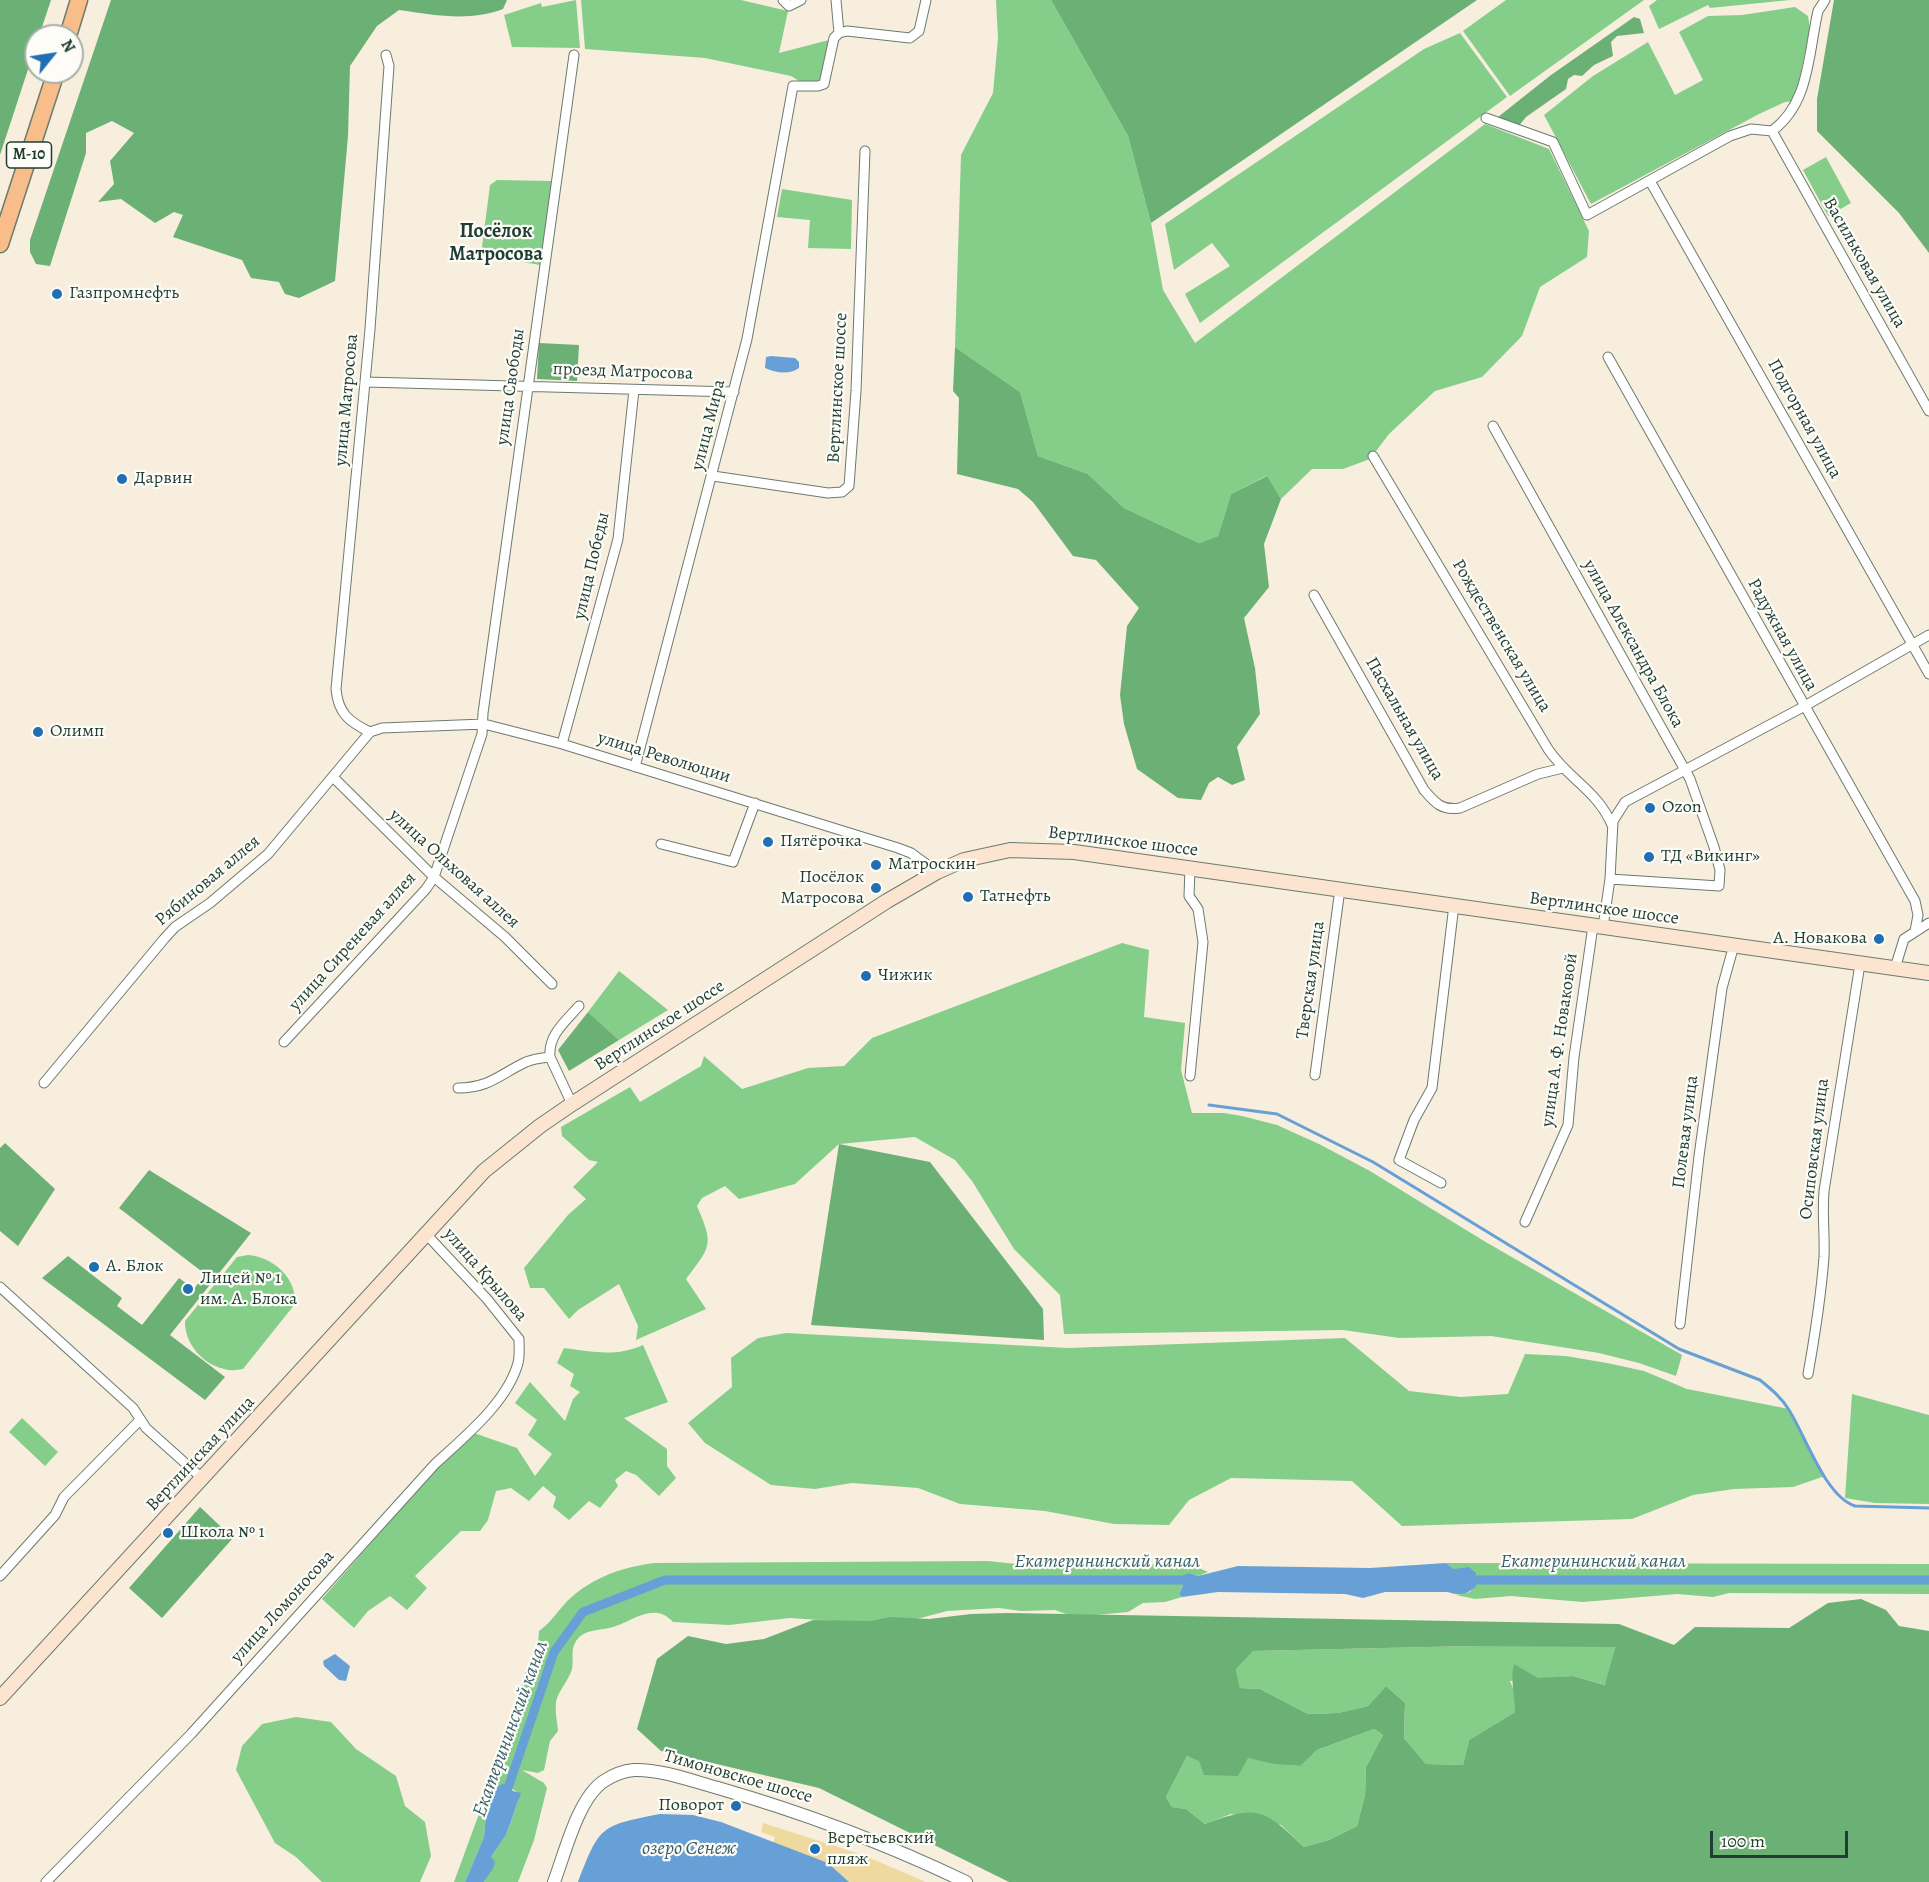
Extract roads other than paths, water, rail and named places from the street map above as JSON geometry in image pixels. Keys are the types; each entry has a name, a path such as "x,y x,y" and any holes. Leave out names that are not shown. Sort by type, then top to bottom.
{"highway":[{"path":"60,24 68,0"},
{"path":"72,24 80,0"},
{"name":"М-10","path":"0,209 41,84"},
{"name":"М-10","path":"0,244 52,84"}],"main road":[{"name":"Вертлинское шоссе","path":"426,1234 506,1151 572,1104 867,914 937,872 976,856 1024,850 1074,852 1929,973"},
{"name":"Вертлинская улица","path":"0,1698 426,1234"}],"street":[{"path":"783,0 789,6 801,0"},
{"path":"836,0 838,33 847,31 910,38 919,30 926,0"},
{"path":"1486,118 1553,142 1587,215 1740,132 1762,128 1772,131 1792,114 1798,99 1818,11 1825,0"},
{"name":"улица Мира","path":"634,767 735,392 793,86 824,84 834,38 838,33"},
{"name":"улица Матросова","path":"370,732 354,724 341,712 336,689 366,382 388,78 386,55"},
{"name":"улица Свободы","path":"484,724 483,713 574,55"},
{"name":"Васильковая улица","path":"1772,131 1929,411"},
{"name":"Вертлинское шоссе","path":"713,476 828,493 839,493 849,486 856,391 865,151"},
{"name":"Подгорная улица","path":"1650,181 1929,674"},
{"name":"Радужная улица","path":"1608,357 1803,707 1915,902 1918,915 1915,932"},
{"name":"проезд Матросова","path":"366,382 735,392"},
{"name":"улица Победы","path":"562,744 618,539 634,390"},
{"name":"улица Александра Блока","path":"1493,426 1685,770 1714,846 1720,870 1719,886 1610,879"},
{"name":"Рождественская улица","path":"1373,456 1548,749 1563,768 1594,794 1605,807 1612,825"},
{"name":"Пасхальная улица","path":"1314,595 1424,790 1438,806 1450,809 1460,808 1538,774 1563,768"},
{"path":"1612,825 1625,801 1803,707 1929,635"},
{"name":"улица Революции","path":"370,732 382,728 484,724 562,744 898,848 911,853 937,872"},
{"name":"улица Сиреневая аллея","path":"284,1042 426,889 434,877 484,724"},
{"name":"Рябиновая аллея","path":"44,1083 112,998 175,927 210,903 268,854 334,778 370,732"},
{"name":"улица Ольховая аллея","path":"334,778 434,877 505,937 552,984"},
{"path":"661,844 733,862 755,803"},
{"name":"улица А. Ф. Новаковой","path":"1525,1222 1568,1125 1574,1057 1598,926 1610,879 1612,825"},
{"path":"1190,868 1189,896 1198,909 1203,942 1190,1076"},
{"name":"Тверская улица","path":"1315,1076 1340,888"},
{"path":"1441,1183 1399,1160 1414,1120 1432,1088 1454,905"},
{"path":"1895,968 1904,939 1929,923"},
{"name":"Полевая улица","path":"1680,1324 1699,1156 1722,988 1734,945"},
{"name":"Осиповская улица","path":"1808,1374 1824,1254 1821,1220 1826,1180 1860,964"},
{"path":"572,1104 550,1057 549,1045 552,1036 579,1006"},
{"path":"458,1088 479,1086 500,1078 526,1062 550,1057"},
{"name":"улица Крылова","path":"426,1234 487,1299 519,1339"},
{"path":"0,1287 133,1408 140,1420 203,1479"},
{"name":"улица Ломоносова","path":"46,1882 191,1734 435,1464 472,1429 499,1398 513,1374 518,1362 519,1339"},
{"path":"0,1576 55,1515 64,1497 140,1420"},
{"name":"Тимоновское шоссе","path":"554,1882 588,1798 601,1782 621,1772 633,1770 682,1779 803,1813 867,1836 966,1882"}],"water":[{"path":"766,357 795,358 799,362 799,368 791,372 782,372 765,368"},
{"path":"1446,1563 1454,1569 1469,1567 1476,1573 1476,1586 1463,1594 1385,1592 1363,1598 1345,1594 1218,1592 1182,1597 1179,1594 1183,1586 1180,1577 1189,1573 1198,1576 1238,1566 1370,1568"},
{"path":"335,1654 350,1666 346,1681 339,1680 324,1666 323,1661"},
{"path":"506,1783 513,1791 521,1793 506,1835 491,1857 495,1862 493,1867 484,1882 465,1882 484,1837 486,1814 498,1786"},
{"name":"озеро Сенеж","path":"660,1814 693,1815 721,1822 828,1863 849,1882 578,1882 592,1849 605,1831 625,1822"}],"waterway":[{"path":"1209,1105 1277,1114 1373,1162 1679,1349 1760,1380 1786,1406 1825,1478 1844,1500 1855,1506 1929,1508"},
{"name":"Екатерининский канал","path":"505,1797 554,1652 583,1612 665,1580 1192,1580"},
{"name":"Екатерининский канал","path":"1463,1580 1929,1580"}],"place":[{"name":"Газпромнефть","path":"57,294"},
{"name":"Дарвин","path":"122,479"},
{"name":"Олимп","path":"38,732"},
{"name":"Ozon","path":"1650,808"},
{"name":"Пятёрочка","path":"768,842"},
{"name":"ТД «Викинг»","path":"1649,857"},
{"name":"Матроскин","path":"876,865"},
{"name":"Посёлок Матросова","path":"876,888"},
{"name":"Татнефть","path":"968,897"},
{"name":"А. Новакова","path":"1879,939"},
{"name":"Чижик","path":"866,976"},
{"name":"А. Блок","path":"94,1267"},
{"name":"Лицей № 1 им. А. Блока","path":"188,1289"},
{"name":"Школа № 1","path":"168,1533"},
{"name":"Поворот","path":"736,1806"},
{"name":"Веретьевский пляж","path":"815,1849"}],"district":[{"name":"Посёлок Матросова","path":"496,244"}]}
